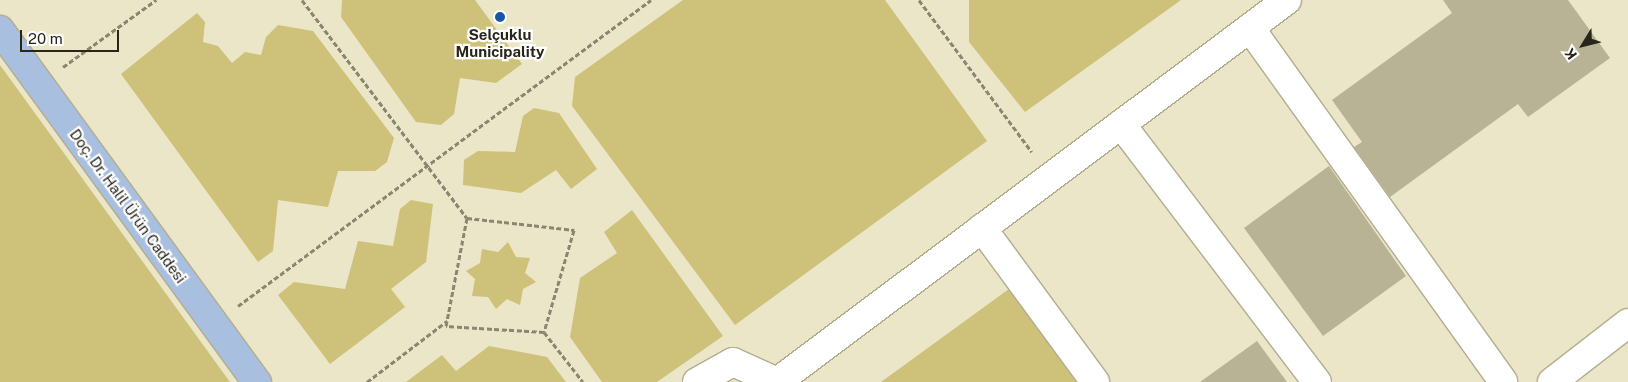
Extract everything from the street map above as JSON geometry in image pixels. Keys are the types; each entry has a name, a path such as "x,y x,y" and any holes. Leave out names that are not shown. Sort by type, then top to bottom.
{"main road":[{"name":"Doç. Dr. Halil Ürün Caddesi","path":"0,30 257,382"}],"street":[{"path":"697,382 733,362 777,382 1287,0"},
{"path":"1250,28 1503,382"},
{"path":"1121,124 1318,382"},
{"path":"982,228 1095,382"},
{"path":"1552,382 1628,323"}],"path":[{"path":"40,84 156,0"},
{"path":"302,0 467,218 574,230 544,332"},
{"path":"214,324 651,0"},
{"path":"919,0 1051,176"},
{"path":"467,218 446,326 544,332 583,382"},
{"path":"367,382 447,320"}],"shaded area":[{"path":"342,0 475,0 522,64 496,83 460,78 454,114 441,125 416,122 341,17"},
{"path":"683,0 885,0 987,141 735,325 572,106 575,77"},
{"path":"969,0 1181,0 1025,112 969,42"},
{"path":"197,13 205,22 203,42 218,46 232,63 245,52 261,55 266,37 278,25 313,31 394,138 387,162 375,171 338,171 328,207 278,200 273,251 258,262 121,74"},
{"path":"0,65 230,382 0,382"},
{"path":"534,108 559,113 597,169 571,189 556,170 521,193 463,185 464,160 478,151 515,152 523,116"},
{"path":"411,200 433,204 426,262 391,289 405,307 330,364 278,295 294,282 345,289 358,241 393,246 400,209"},
{"path":"632,210 723,336 657,382 602,382 570,337 580,278 617,253 604,232"},
{"path":"508,242 516,257 530,258 525,273 536,282 523,289 520,305 507,299 496,309 488,297 472,296 475,279 466,271 480,263 482,249 498,252"},
{"path":"1013,286 1083,382 881,382"},
{"path":"489,346 547,357 566,382 406,382 442,355 456,371"}],"building":[{"path":"1443,0 1568,0 1610,58 1528,117 1518,104 1390,197 1354,147 1362,142 1332,100 1452,13"},
{"path":"1329,166 1406,276 1323,336 1244,228"},
{"path":"1257,341 1287,382 1200,382"}],"place":[{"name":"Selçuklu Municipality","path":"500,17"}]}
